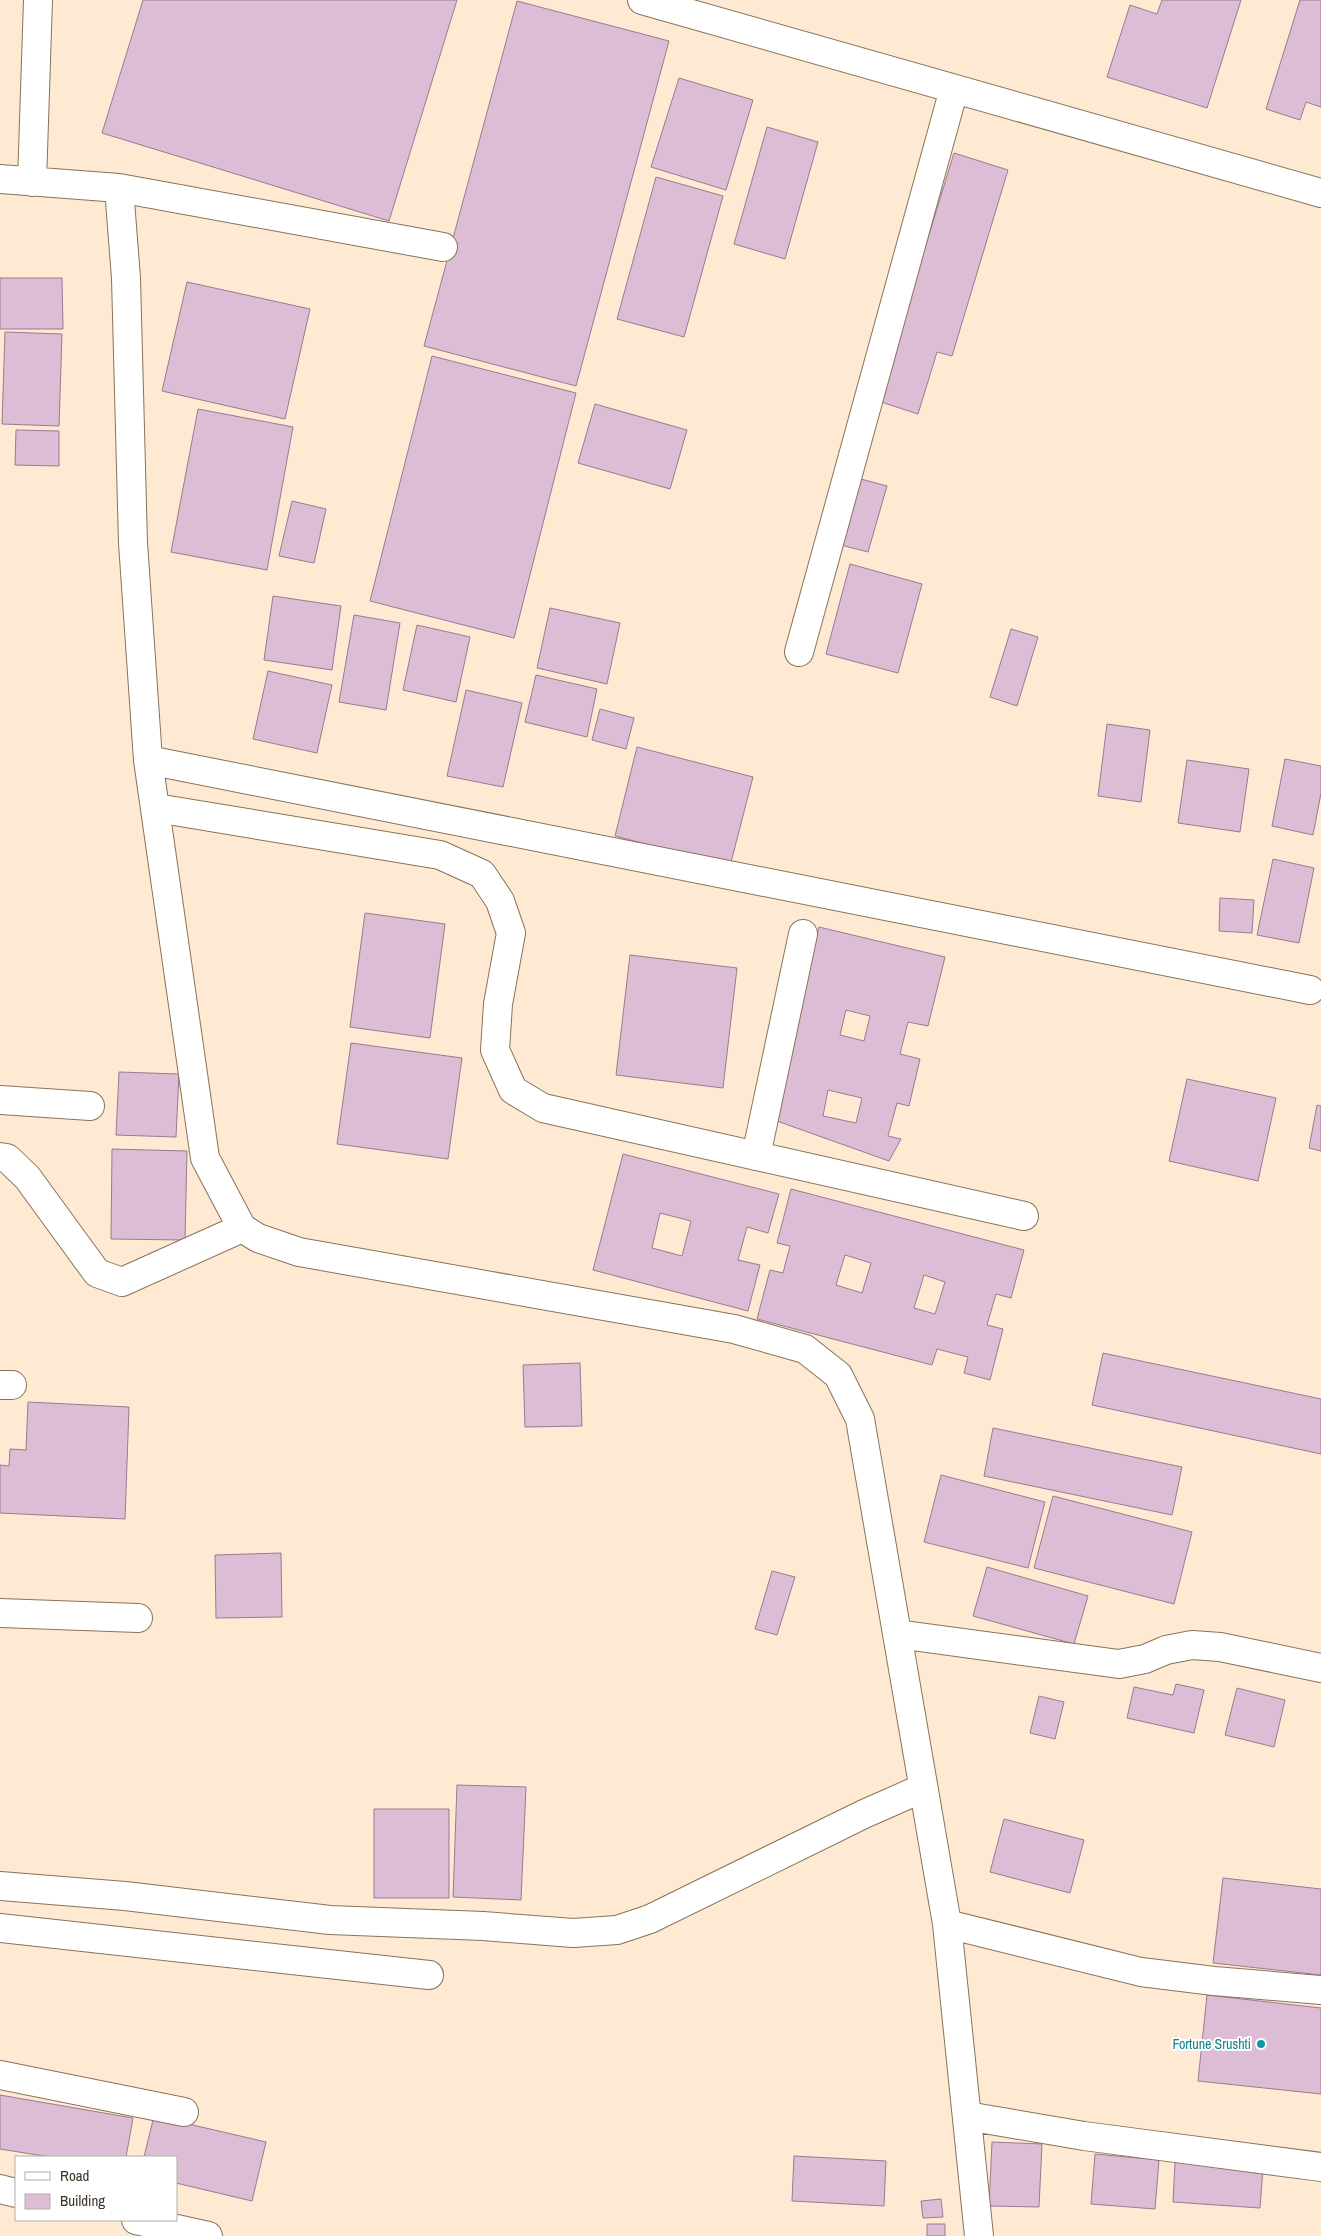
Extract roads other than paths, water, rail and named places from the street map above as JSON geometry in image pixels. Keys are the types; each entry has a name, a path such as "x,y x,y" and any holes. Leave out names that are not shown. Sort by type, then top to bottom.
{"street":[{"path":"32,182 38,0"},
{"path":"642,0 1321,193"},
{"path":"798,652 954,88"},
{"path":"0,179 119,188 443,246"},
{"path":"119,188 126,278 133,543 148,760 206,1158 242,1228 258,1238 299,1252 734,1329 805,1349 838,1374 860,1418 947,1924 979,2236"},
{"path":"148,760 542,840 764,881 1310,990"},
{"path":"156,808 440,855 482,874 500,901 511,933 498,1004 495,1050 513,1090 543,1108 1024,1216"},
{"path":"756,1156 803,934"},
{"path":"0,1100 90,1106"},
{"path":"0,1157 7,1158 27,1177 97,1273 122,1282 242,1228"},
{"path":"0,1613 138,1618"},
{"path":"897,1634 1119,1664 1145,1659 1166,1650 1192,1645 1220,1647 1321,1668"},
{"path":"0,1886 125,1896 330,1920 483,1926 573,1933 617,1930 650,1919 864,1814 923,1788"},
{"path":"947,1924 1141,1972 1214,1981 1321,1990"},
{"path":"0,1928 429,1975"},
{"path":"0,2075 184,2112"},
{"path":"967,2116 1084,2136 1321,2166"},
{"path":"0,2189 15,2193"},
{"path":"140,2221 208,2236"}],"place":[{"name":"Fortune Srushti","path":"1261,2044"}]}
